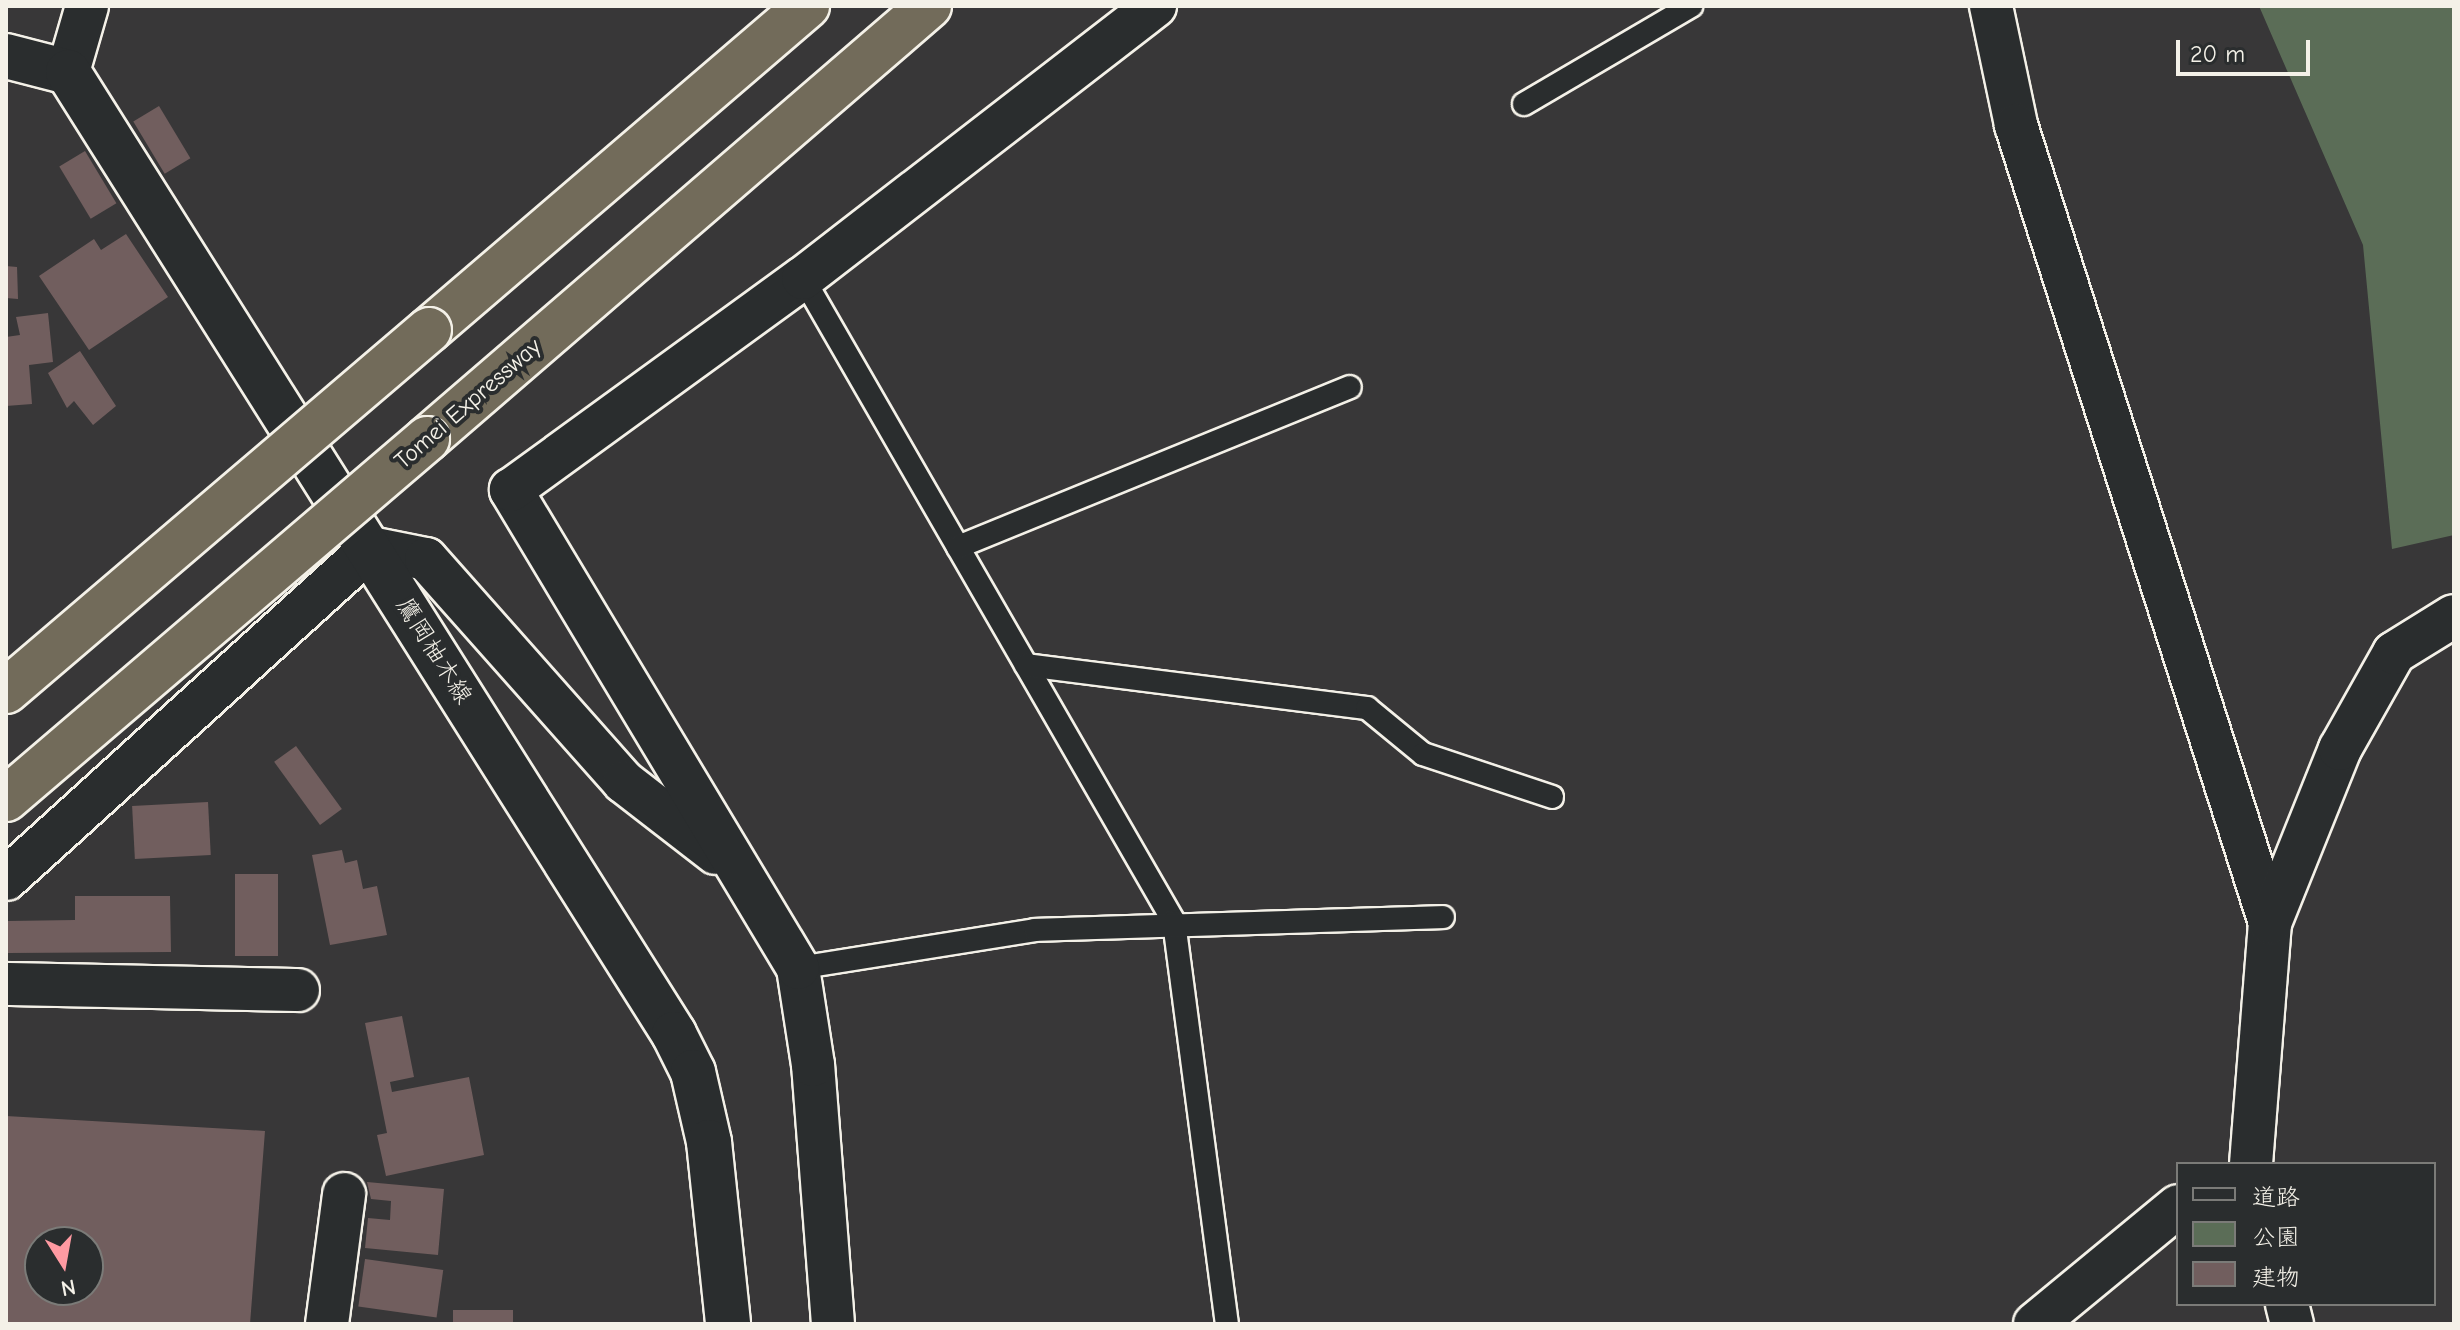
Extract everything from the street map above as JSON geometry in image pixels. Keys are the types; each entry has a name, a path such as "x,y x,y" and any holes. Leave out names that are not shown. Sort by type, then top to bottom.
{"highway":[{"path":"6,691 807,6"},
{"name":"Tomei Expressway","path":"6,799 929,6"}],"main road":[{"path":"6,56 68,72"},
{"name":"鷹岡柚木線","path":"68,72 371,548 693,1072 709,1142 728,1324"}],"street":[{"path":"68,72 87,6"},
{"path":"833,1324 813,1065 798,968 511,490 803,278 1155,6"},
{"path":"1991,6 2016,125 2270,923"},
{"path":"6,879 371,548 426,559 624,782 737,869"},
{"path":"2242,1159 2270,923 2340,749 2394,653 2454,616"},
{"path":"6,984 298,990"},
{"path":"327,1324 344,1194"},
{"path":"2035,1324 2176,1208"}],"lane":[{"path":"1524,104 1691,6"},
{"path":"803,278 1174,922 1227,1324"},
{"path":"958,547 1350,387"},
{"path":"1026,665 1367,708 1423,754 1552,797"},
{"path":"798,968 1035,930 1174,922 1443,917"}],"green space":[{"path":"2259,6 2454,6 2454,535 2392,549 2363,245"}],"building":[{"path":"159,106 190,158 165,174 133,121"},
{"path":"85,151 116,203 91,219 59,166"},
{"path":"126,234 168,297 89,350 39,276 94,239 101,250"},
{"path":"6,266 17,267 18,299 6,298"},
{"path":"48,313 53,362 29,365 32,404 6,406 6,337 20,335 16,317"},
{"path":"80,351 116,406 93,425 74,401 67,408 48,373"},
{"path":"296,746 342,809 320,825 274,762"},
{"path":"208,802 211,855 135,859 132,806"},
{"path":"342,850 345,863 357,860 363,889 377,886 387,935 330,945 312,855"},
{"path":"235,874 278,874 278,956 235,956"},
{"path":"75,896 170,896 171,952 8,953 8,921 75,920"},
{"path":"402,1016 414,1077 390,1082 392,1092 469,1077 484,1155 386,1176 377,1135 387,1133 365,1023"},
{"path":"6,1116 265,1131 250,1324 6,1324"},
{"path":"367,1182 444,1189 438,1255 365,1248 368,1218 390,1220 391,1201 371,1199"},
{"path":"365,1259 443,1270 437,1318 358,1307"},
{"path":"453,1310 513,1310 513,1324 453,1324"}]}
